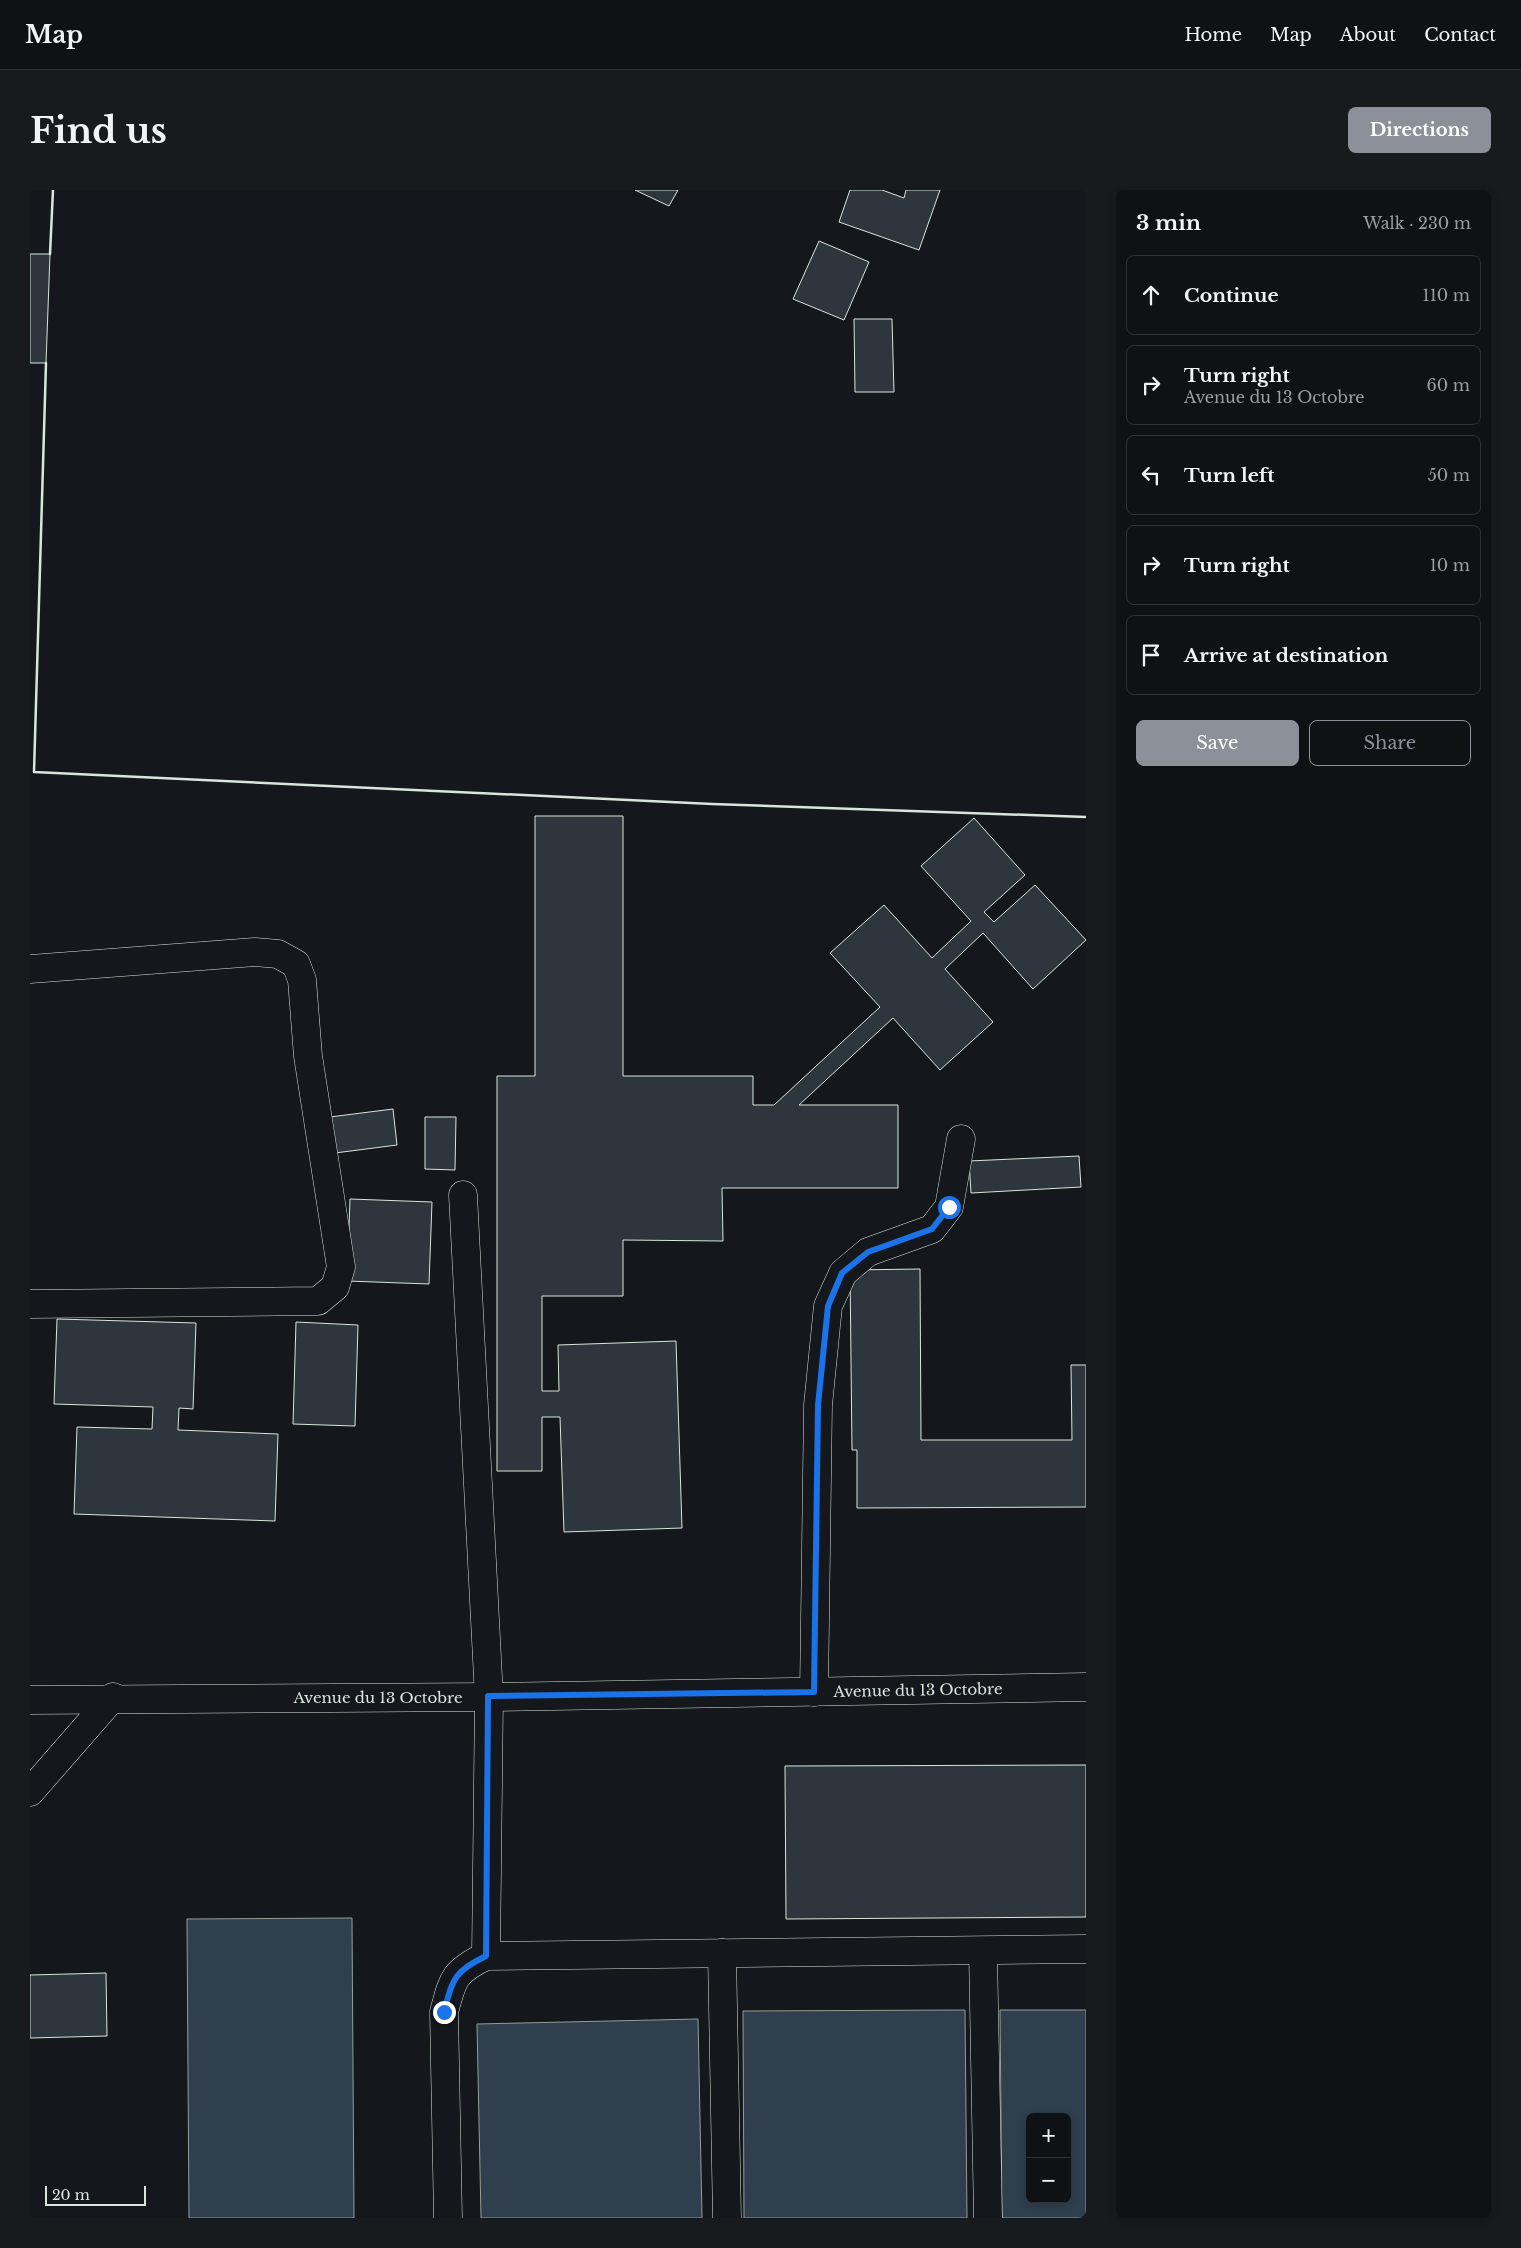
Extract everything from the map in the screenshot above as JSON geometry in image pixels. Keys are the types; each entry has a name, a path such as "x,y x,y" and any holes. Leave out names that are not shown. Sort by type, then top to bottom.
{"street":[{"path":"30,969 255,952 278,954 296,964 302,980 308,1056 341,1267 336,1287 318,1301 30,1304"},
{"path":"814,1692 818,1405 828,1306 842,1273 868,1252 932,1229 949,1207 961,1139"},
{"path":"463,1195 488,1696 486,1956"},
{"name":"Avenue du 13 Octobre","path":"30,1700 814,1692 1086,1687"},
{"path":"30,1792 113,1698"},
{"path":"448,2218 444,2012 453,1980 465,1966 486,1956 1086,1949"},
{"path":"983,1951 988,2218"},
{"path":"722,1953 727,2218"}],"water":[{"path":"352,1918 354,2218 189,2218 187,1919"},
{"path":"965,2010 967,2218 744,2218 743,2011"},
{"path":"1000,2010 1086,2010 1086,2218 1002,2218"},
{"path":"698,2019 702,2218 481,2218 477,2024"}],"building":[{"path":"635,190 678,190 669,206"},
{"path":"850,190 882,190 904,198 906,190 940,190 919,250 839,222"},
{"path":"819,241 869,262 844,320 793,299"},
{"path":"30,254 50,254 46,363 30,363"},
{"path":"854,319 892,319 894,392 855,392"},
{"path":"535,816 623,816 623,1076 753,1076 753,1105 774,1105 880,1007 830,953 884,905 932,958 971,921 921,866 974,818 1025,875 984,912 994,922 1035,885 1086,940 1033,989 983,933 945,969 993,1022 940,1070 893,1018 799,1105 898,1105 898,1188 722,1188 723,1241 623,1240 623,1296 542,1296 542,1391 559,1391 558,1345 676,1341 682,1528 564,1532 560,1417 542,1417 542,1471 497,1471 497,1076 535,1076"},
{"path":"393,1109 397,1145 335,1153 330,1117"},
{"path":"425,1117 456,1117 455,1170 425,1169"},
{"path":"1079,1156 1081,1187 971,1193 969,1161"},
{"path":"350,1199 432,1202 429,1284 347,1281"},
{"path":"920,1269 921,1440 1072,1440 1071,1365 1086,1365 1086,1507 857,1508 857,1450 852,1450 850,1270"},
{"path":"57,1319 196,1323 193,1409 179,1408 178,1430 278,1434 275,1521 74,1514 77,1427 152,1429 153,1407 54,1404"},
{"path":"296,1322 358,1325 355,1426 293,1424"},
{"path":"1086,1765 1086,1917 786,1919 785,1766"},
{"path":"106,1973 107,2036 30,2038 30,1975"}],"wall":[{"path":"50,254 53,190"},
{"path":"46,363 34,772 712,804 1086,817"}],"route":[{"path":"444,2012 453,1980 465,1966 486,1956 488,1696 814,1692 818,1405 828,1306 842,1273 868,1252 932,1229 949,1207"}]}
